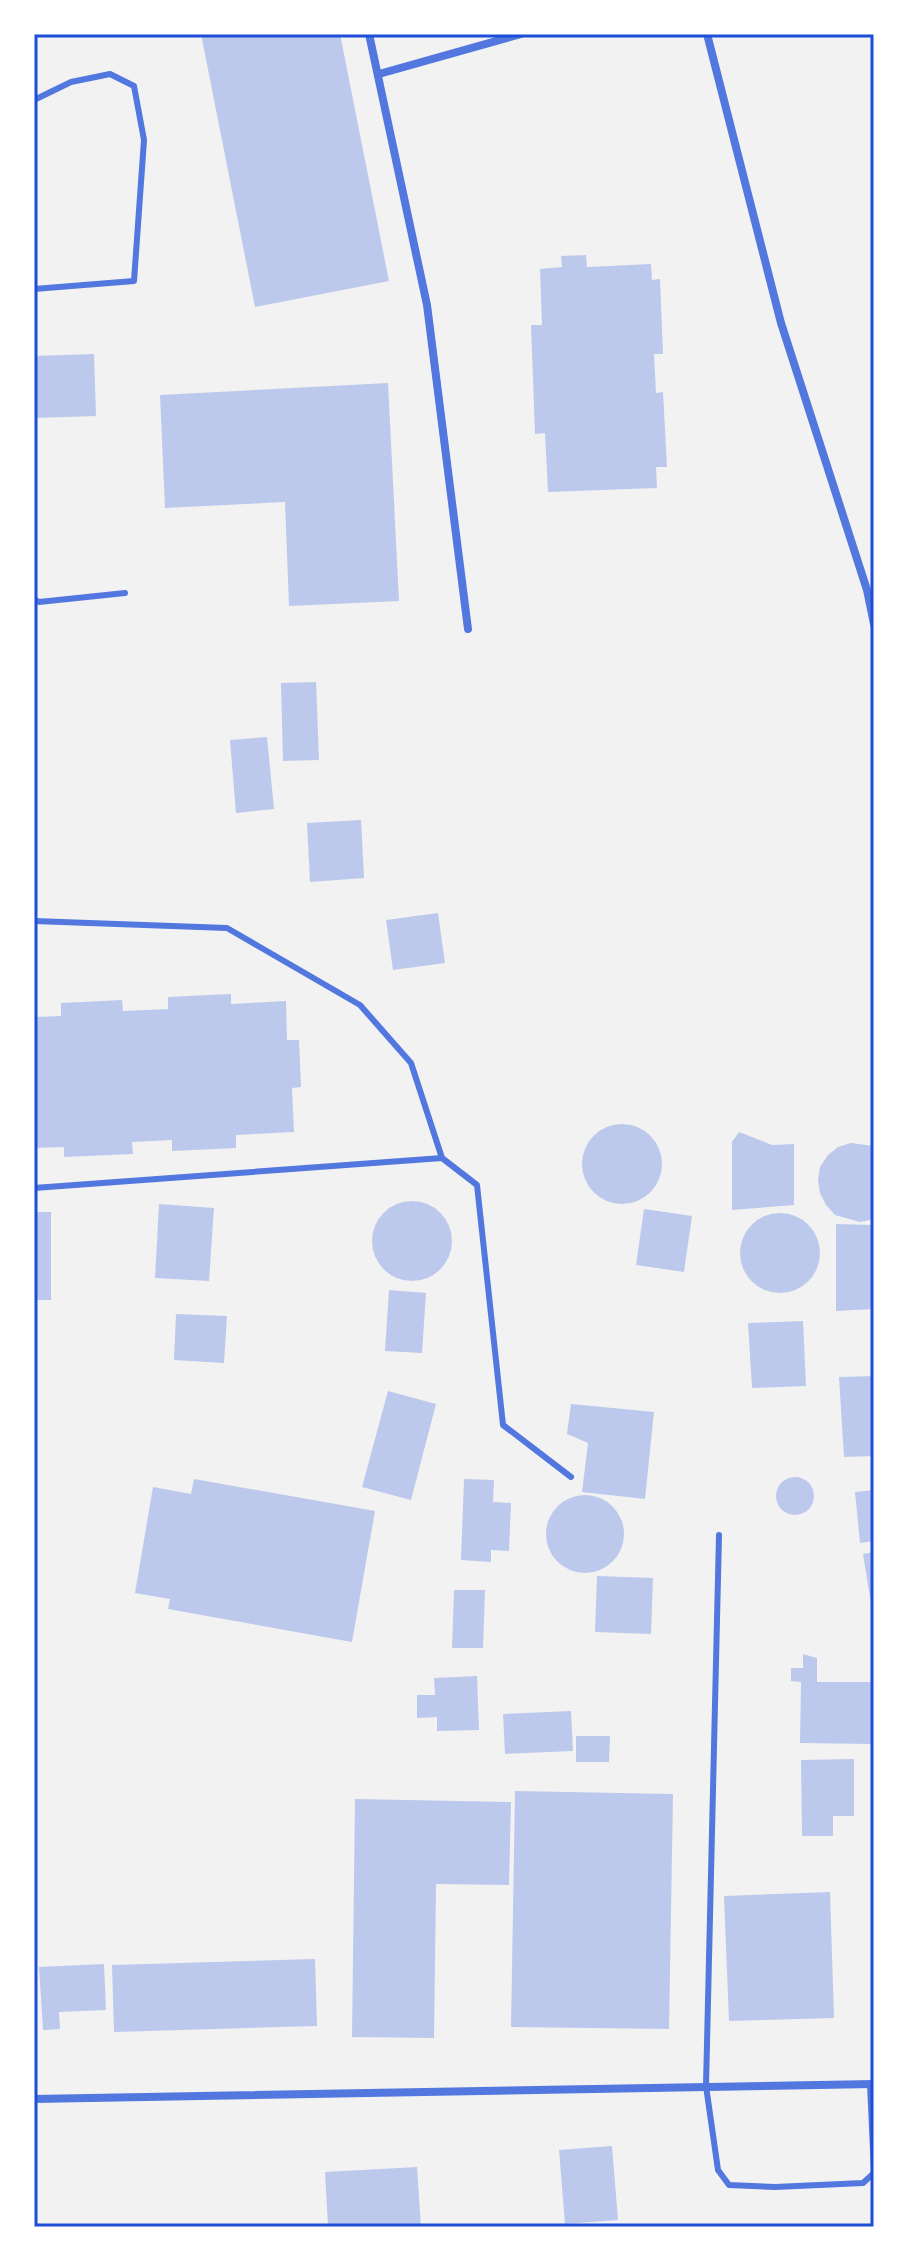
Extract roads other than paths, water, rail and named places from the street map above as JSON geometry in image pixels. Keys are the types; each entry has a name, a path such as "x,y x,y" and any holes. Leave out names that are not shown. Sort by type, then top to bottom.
{"street":[{"path":"369,34 427,305 468,629"},
{"path":"379,74 521,34"},
{"path":"707,34 781,323 867,590 874,624"},
{"path":"34,2099 872,2084"}],"lane":[{"path":"34,100 71,82 110,74 134,86 144,140 134,281 34,289"},
{"path":"34,599 39,602 125,593"},
{"path":"34,921 227,928 360,1005 411,1063 442,1158 477,1185 503,1425 571,1477"},
{"path":"34,1188 442,1158"},
{"path":"719,1535 706,2086 718,2170 729,2185 775,2187 863,2183 874,2172 872,2084"}]}
